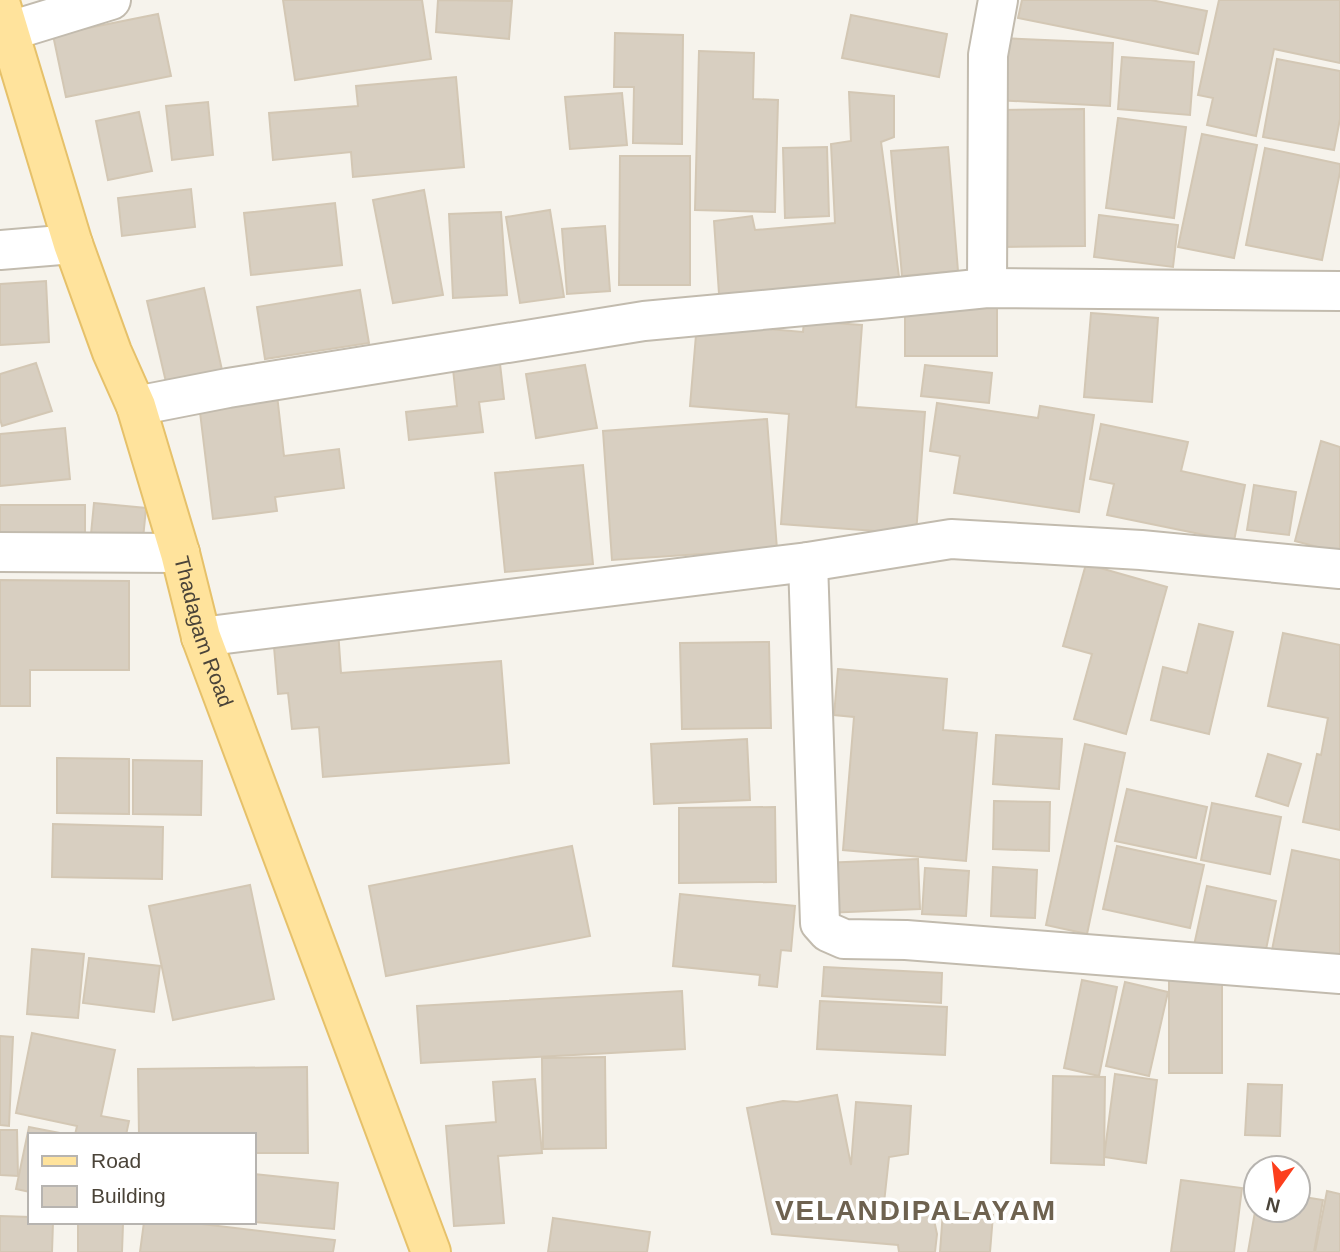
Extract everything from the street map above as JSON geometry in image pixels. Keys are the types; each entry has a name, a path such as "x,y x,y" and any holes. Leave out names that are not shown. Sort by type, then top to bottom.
{"main road":[{"name":"Thadagam Road","path":"5,17 73,244 112,352 136,406 180,553 201,637 430,1252"}],"street":[{"path":"5,17 111,0"},
{"path":"987,288 988,55 998,0"},
{"path":"0,250 73,244"},
{"path":"136,406 228,388 644,321 987,288 1340,291"},
{"path":"201,637 807,562 951,539 1141,550 1340,569"},
{"path":"0,552 180,553"},
{"path":"807,562 820,923 828,932 844,939 906,940 1340,974"}],"building":[{"path":"283,0 422,0 431,59 295,80"},
{"path":"438,0 512,1 509,39 436,32"},
{"path":"1022,0 1151,0 1207,11 1198,54 1018,18"},
{"path":"1219,0 1340,0 1340,63 1274,49 1256,136 1207,125 1213,98 1198,95"},
{"path":"158,14 171,76 66,97 53,35"},
{"path":"851,15 947,34 939,77 842,58"},
{"path":"615,33 683,35 682,144 633,143 634,87 614,87"},
{"path":"998,38 1113,43 1110,106 995,100"},
{"path":"699,51 754,53 753,99 778,100 775,212 695,210"},
{"path":"1122,57 1194,62 1190,115 1118,109"},
{"path":"1277,59 1340,71 1340,119 1334,150 1263,137"},
{"path":"456,77 464,167 353,177 351,152 273,160 269,113 358,106 356,86"},
{"path":"849,92 894,96 894,137 881,142 900,284 720,308 714,221 752,216 755,230 835,223 831,144 851,141"},
{"path":"622,93 627,145 570,149 565,97"},
{"path":"208,102 213,155 172,160 166,106"},
{"path":"1084,109 1085,246 1001,247 999,110"},
{"path":"139,112 152,171 108,180 96,121"},
{"path":"1118,118 1186,127 1174,218 1106,208"},
{"path":"1202,134 1257,145 1234,258 1178,247"},
{"path":"827,147 829,216 785,218 783,148"},
{"path":"948,147 958,271 902,276 891,151"},
{"path":"1265,148 1340,164 1322,260 1246,245"},
{"path":"620,156 690,156 690,285 619,285"},
{"path":"191,189 195,227 122,236 118,198"},
{"path":"424,190 443,295 393,303 373,200"},
{"path":"335,203 342,265 251,275 244,213"},
{"path":"550,210 564,297 520,303 506,217"},
{"path":"501,212 507,295 453,298 449,214"},
{"path":"1099,215 1178,225 1173,267 1094,257"},
{"path":"605,226 610,291 567,294 562,229"},
{"path":"46,281 49,342 0,345 0,284"},
{"path":"204,288 222,370 166,382 147,301"},
{"path":"360,290 369,343 265,359 257,307"},
{"path":"905,307 997,307 997,356 905,356"},
{"path":"1091,313 1158,318 1152,402 1084,397"},
{"path":"804,321 862,325 856,407 925,412 916,534 781,524 789,414 690,406 697,323 803,332"},
{"path":"499,355 504,399 479,402 483,432 409,440 406,412 457,406 452,360"},
{"path":"36,363 52,411 2,426 0,374"},
{"path":"585,365 597,428 536,438 526,374"},
{"path":"925,365 992,373 989,403 921,396"},
{"path":"277,395 284,456 339,449 344,488 275,497 277,511 213,519 199,404"},
{"path":"937,403 1038,418 1040,406 1094,415 1079,512 954,493 960,456 930,451"},
{"path":"767,419 777,549 612,560 603,431"},
{"path":"1101,424 1188,442 1181,471 1245,485 1234,541 1107,515 1114,484 1090,479"},
{"path":"65,428 70,479 0,486 0,434"},
{"path":"1321,441 1340,447 1340,553 1295,541"},
{"path":"583,465 593,564 505,572 495,473"},
{"path":"1254,485 1296,492 1289,535 1247,530"},
{"path":"94,503 146,508 143,539 91,534"},
{"path":"0,505 85,505 85,536 0,536"},
{"path":"1086,564 1167,587 1126,734 1074,719 1092,654 1063,646"},
{"path":"0,580 129,581 129,670 30,670 30,706 0,706"},
{"path":"1199,624 1233,632 1209,734 1151,720 1163,667 1187,673"},
{"path":"338,630 341,673 501,661 509,763 323,777 319,727 292,729 288,693 278,694 273,635"},
{"path":"1283,633 1340,645 1340,830 1303,822 1317,754 1321,755 1328,718 1268,706"},
{"path":"769,642 771,728 682,729 680,643"},
{"path":"838,669 947,679 943,730 977,733 966,861 843,850 854,717 834,715"},
{"path":"996,735 1062,739 1059,789 993,784"},
{"path":"747,739 750,800 654,804 651,744"},
{"path":"1085,744 1125,753 1087,934 1046,925"},
{"path":"1268,754 1301,764 1288,806 1256,796"},
{"path":"57,758 129,759 129,814 57,813"},
{"path":"133,760 202,761 201,815 133,814"},
{"path":"1127,789 1207,807 1196,858 1115,841"},
{"path":"994,801 1050,802 1049,851 993,849"},
{"path":"1212,803 1281,817 1270,874 1201,860"},
{"path":"775,807 776,882 679,883 679,808"},
{"path":"53,824 163,827 162,879 52,877"},
{"path":"572,846 590,936 386,976 369,886"},
{"path":"1117,846 1204,865 1190,928 1103,909"},
{"path":"1292,850 1340,860 1340,964 1272,950"},
{"path":"918,859 920,909 825,913 822,863"},
{"path":"993,867 1037,870 1035,918 991,916"},
{"path":"925,868 969,871 966,916 922,914"},
{"path":"250,885 274,999 173,1020 149,906"},
{"path":"1207,886 1276,901 1263,964 1193,950"},
{"path":"680,894 795,906 791,951 781,950 777,987 759,985 760,975 673,966"},
{"path":"32,949 84,954 78,1018 27,1014"},
{"path":"89,958 160,966 154,1012 83,1003"},
{"path":"824,967 942,973 941,1003 822,996"},
{"path":"1169,975 1222,975 1222,1073 1169,1073"},
{"path":"1082,980 1117,987 1099,1076 1064,1068"},
{"path":"1125,982 1168,992 1149,1076 1106,1066"},
{"path":"682,991 685,1049 421,1063 417,1006"},
{"path":"820,1001 947,1007 945,1055 817,1049"},
{"path":"32,1033 115,1050 101,1116 129,1121 126,1133 75,1133 77,1126 16,1113"},
{"path":"0,1036 13,1037 9,1126 0,1125"},
{"path":"605,1057 606,1148 543,1149 542,1058"},
{"path":"307,1067 308,1153 256,1153 256,1133 139,1133 138,1069"},
{"path":"1115,1074 1157,1080 1146,1163 1104,1157"},
{"path":"1053,1076 1105,1077 1104,1165 1051,1163"},
{"path":"535,1079 542,1153 498,1156 504,1223 454,1226 446,1126 496,1122 493,1082"},
{"path":"1248,1084 1282,1085 1280,1136 1245,1135"},
{"path":"837,1095 851,1165 856,1102 911,1106 908,1154 889,1157 884,1203 931,1206 937,1234 935,1252 899,1252 898,1245 772,1234 747,1108"},
{"path":"29,1127 60,1133 28,1133 28,1192 16,1189"},
{"path":"0,1130 17,1130 18,1176 0,1175"},
{"path":"256,1174 338,1183 334,1229 256,1222"},
{"path":"1181,1180 1242,1188 1234,1252 1171,1252"},
{"path":"1327,1191 1340,1194 1340,1252 1315,1252"},
{"path":"1312,1198 1323,1200 1314,1252 1248,1252 1253,1224 1312,1224"},
{"path":"943,1211 993,1215 990,1252 940,1252"},
{"path":"0,1216 28,1217 28,1224 53,1224 52,1252 0,1252"},
{"path":"553,1218 650,1232 647,1252 548,1252"},
{"path":"78,1224 123,1224 122,1252 78,1252"},
{"path":"144,1224 202,1224 335,1240 333,1252 140,1252"}],"district":[{"name":"VELANDIPALAYAM","path":"916,1210"}]}
